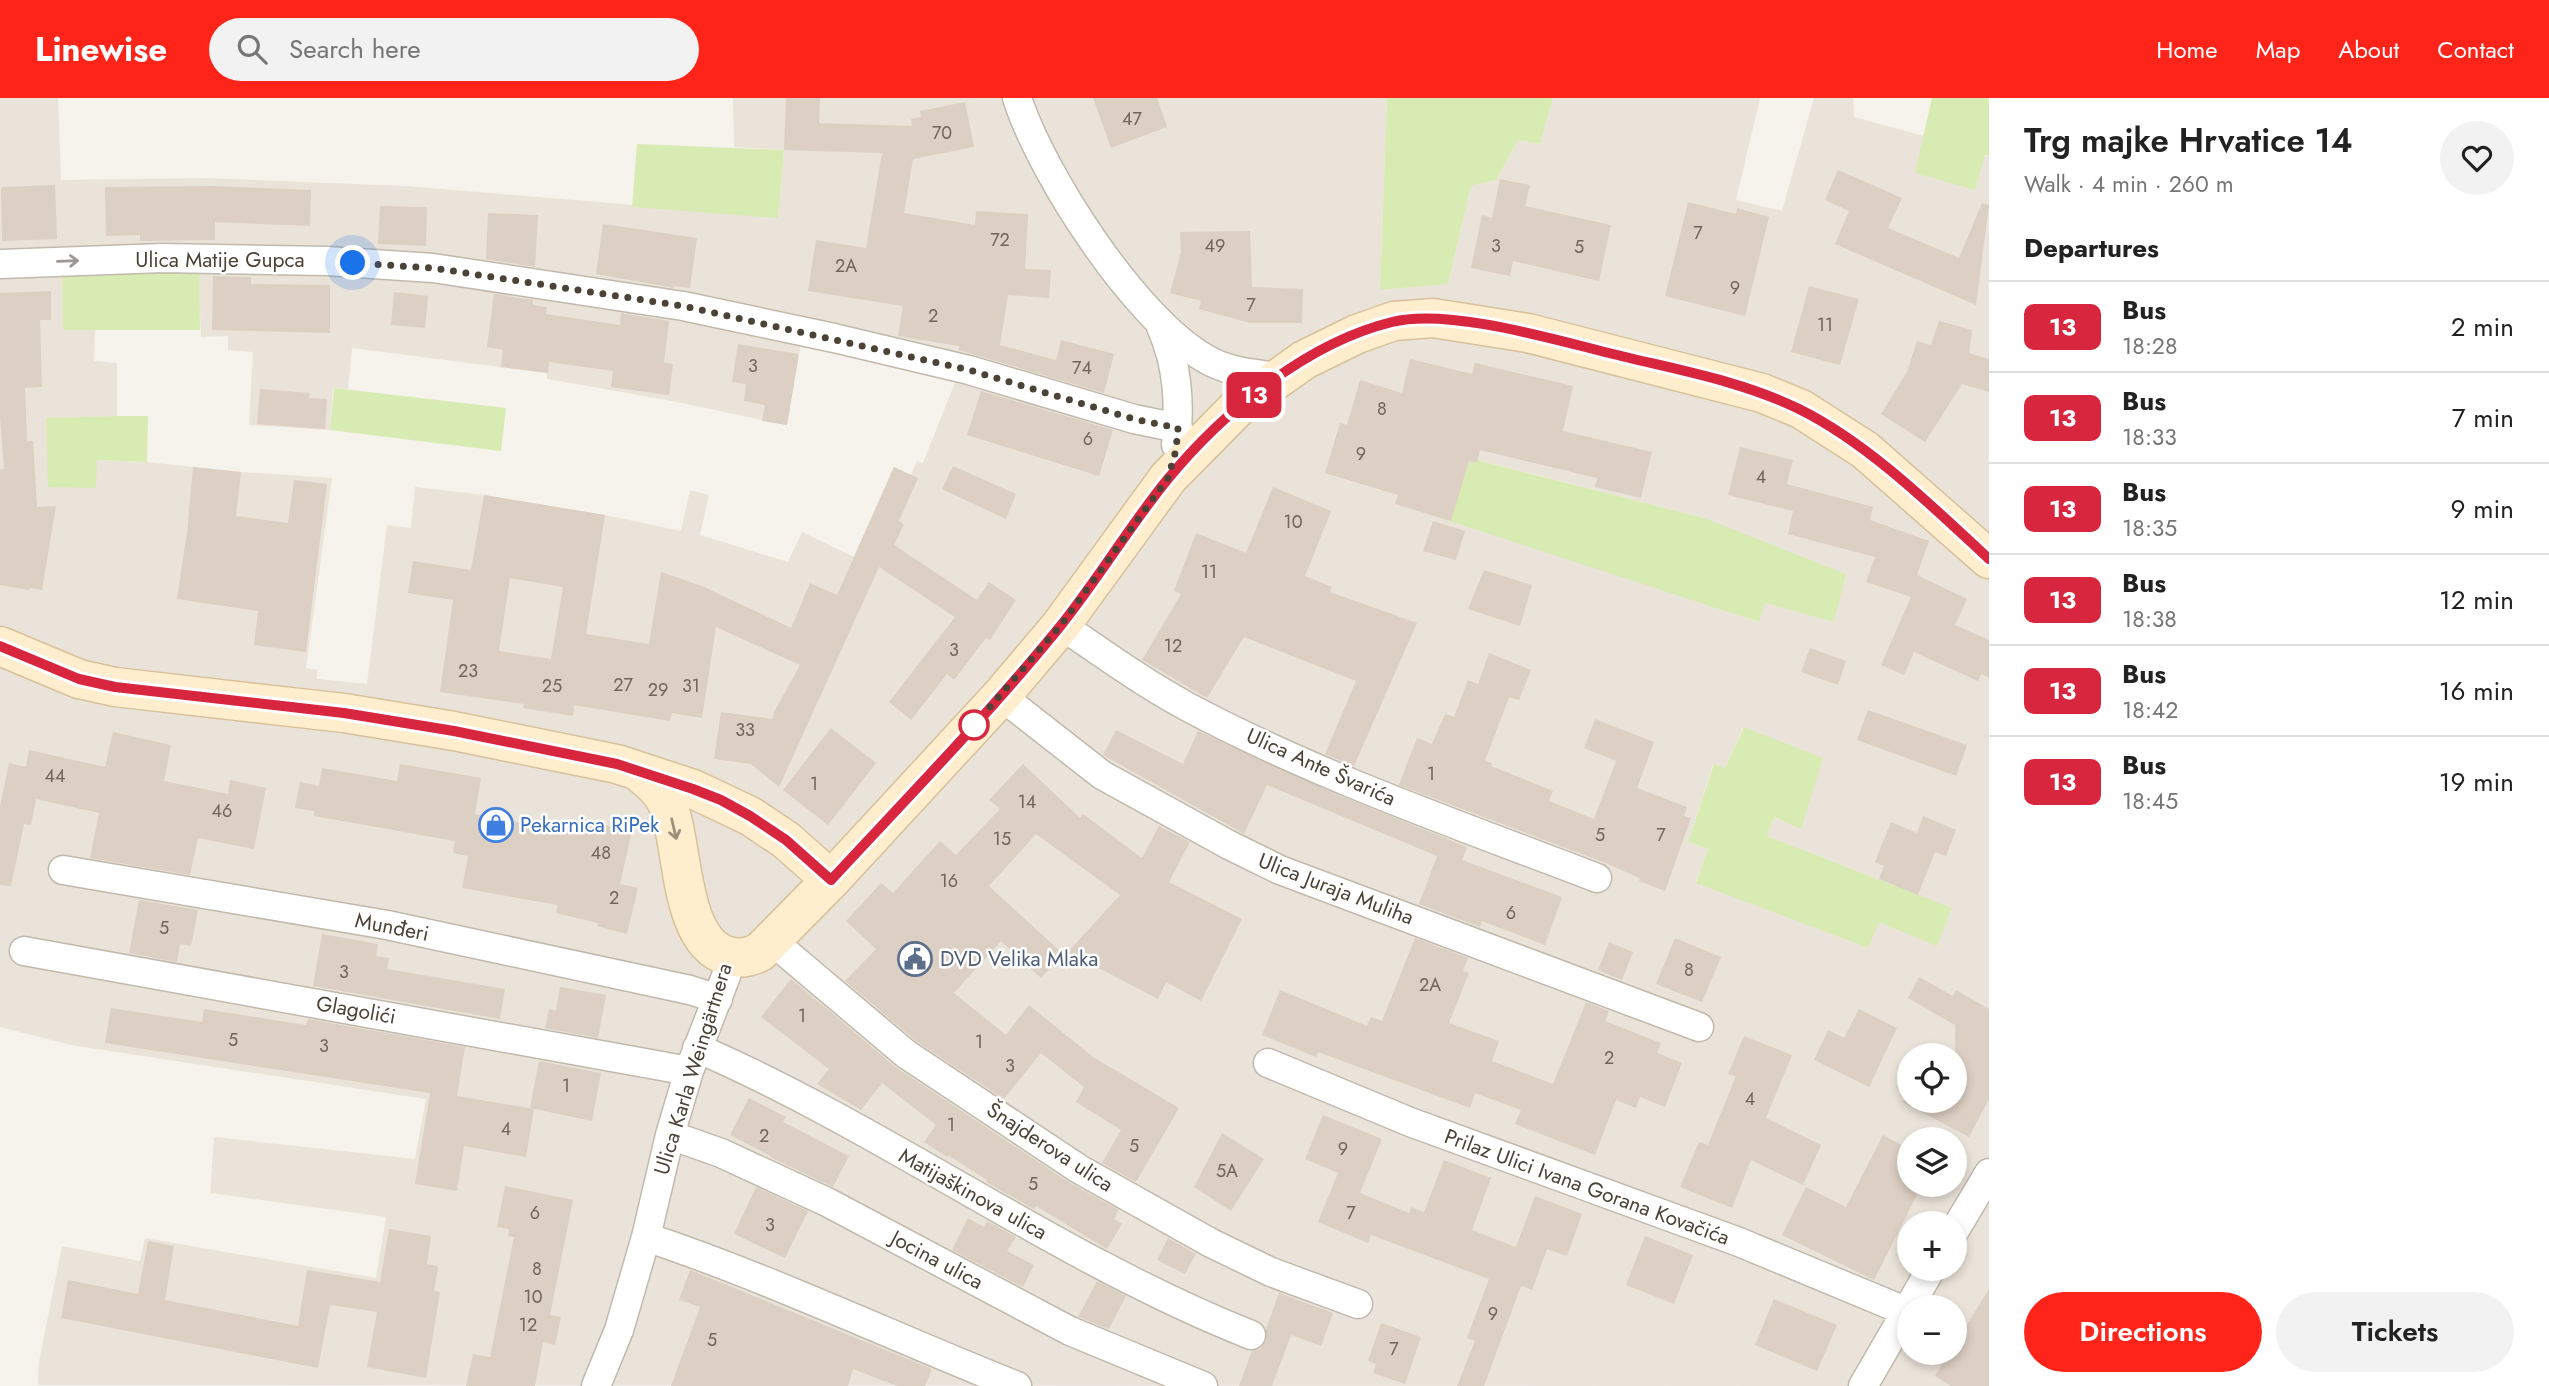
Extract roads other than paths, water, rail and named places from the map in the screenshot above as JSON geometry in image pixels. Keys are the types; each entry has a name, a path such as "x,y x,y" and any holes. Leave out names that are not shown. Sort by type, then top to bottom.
{"street":[{"path":"1017,98 1051,174 1088,234 1159,321 1186,346 1208,360 1251,374 1278,377"},
{"name":"Ulica Matije Gupca","path":"0,264 163,258 327,261 433,268 683,306 806,332 969,370 1134,419 1178,428"},
{"path":"732,957 754,955 771,940 831,880 1001,696 1061,625 1168,478 1238,407 1304,360 1357,334 1395,321 1433,318 1528,333 1762,393 1801,410 1866,450 1989,559"},
{"path":"1159,321 1171,350 1175,372 1178,428 1176,450 1168,478"},
{"name":"Ulica Ante Švarića","path":"1061,625 1185,705 1280,751 1348,782 1597,878"},
{"path":"0,646 79,679 115,687 372,718 617,764 712,797 750,816 786,840 831,880"},
{"name":"Ulica Juraja Muliha","path":"1001,696 1102,775 1280,870 1699,1027"},
{"name":"Ulica Karla Weingärtnera","path":"596,1386 619,1330 646,1237 670,1135 693,1059 732,957 722,954 713,946 694,919 687,901 668,806 653,783 639,772"},
{"name":"Munđeri","path":"63,870 476,943 691,990 718,999"},
{"name":"Šnajderova ulica","path":"771,940 906,1054 1079,1169 1211,1243 1270,1272 1359,1304"},
{"name":"Glagolići","path":"24,951 693,1059"},
{"name":"Matijaškinova ulica","path":"693,1059 732,1063 847,1123 1105,1267 1200,1314 1251,1335"},
{"name":"Prilaz Ulici Ivana Gorana Kovačića","path":"1268,1063 1410,1122 1739,1242 1897,1308"},
{"name":"Jocina ulica","path":"670,1135 721,1153 827,1202 1070,1331 1203,1386"},
{"path":"1966,1211 1989,1173"},
{"path":"646,1237 699,1254 1017,1386"},
{"path":"1863,1386 1897,1325"}],"place":[{"name":"Pekarnica RiPek","path":"496,825"},
{"name":"DVD Velika Mlaka","path":"915,959"}]}
